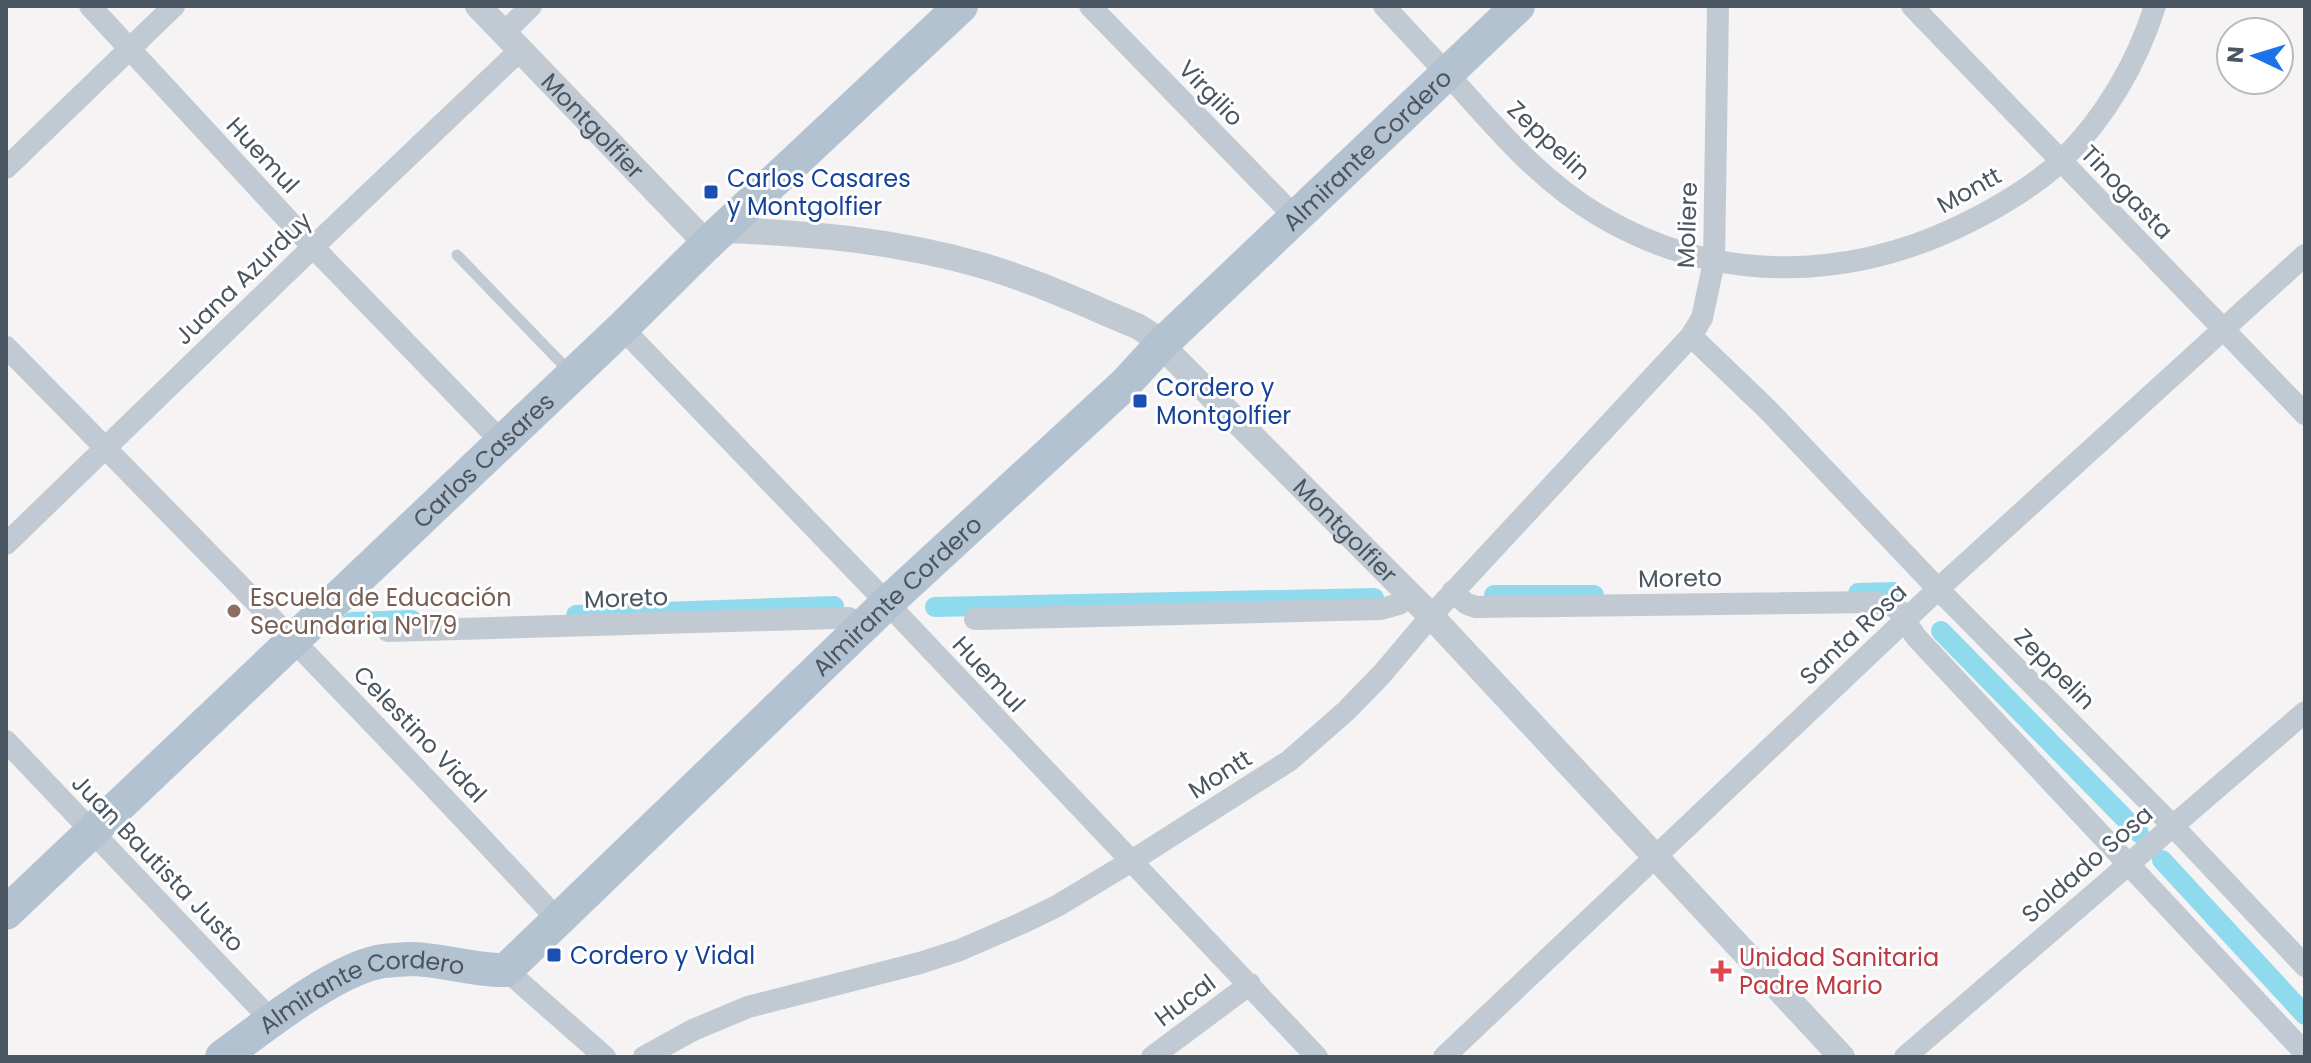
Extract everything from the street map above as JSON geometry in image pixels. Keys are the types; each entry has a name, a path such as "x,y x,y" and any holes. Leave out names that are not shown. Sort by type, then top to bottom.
{"main road":[{"name":"Carlos Casares","path":"6,913 714,237 961,6"},
{"name":"Almirante Cordero","path":"222,1057 329,983 379,962 410,959 506,970 887,603 1125,384 1162,344 1518,6"}],"street":[{"name":"Huemul","path":"90,6 313,247 501,441"},
{"path":"6,168 174,6"},
{"name":"Montgolfier","path":"478,6 511,42 714,237 798,233 864,239 979,264 1137,326 1162,344 1431,616 1842,1057"},
{"name":"Juana Azurduy","path":"6,544 313,247 511,42 531,6"},
{"name":"Virgilio","path":"1090,6 1295,217"},
{"name":"Zeppelin","path":"1384,6 1525,158 1566,195 1635,235 1714,262"},
{"name":"Moliere","path":"1691,336 1702,318 1714,262 1718,6"},
{"name":"Tinogasta","path":"1912,6 2305,414"},
{"name":"Montt","path":"1714,262 1795,268 1862,261 1897,252 1947,232 2002,203 2061,161 2095,123 2124,78 2147,33 2155,6"},
{"name":"Santa Rosa","path":"1444,1057 1938,589 2305,255"},
{"name":"Huemul","path":"622,328 1317,1057"},
{"name":"Zeppelin","path":"1691,336 1768,410 2305,966"},
{"name":"Montt","path":"644,1057 693,1030 748,1007 960,950 1057,906 1268,775 1300,752 1364,693 1452,592 1691,336"},
{"name":"Celestino Vidal","path":"6,347 432,784 558,920"},
{"name":"Moreto","path":"1452,592 1476,607 1874,602 1896,607 1905,621"},
{"path":"975,619 1381,609 1399,604 1410,595"},
{"name":"Moreto","path":"388,631 835,618 849,618 861,628"},
{"path":"1905,621 1916,637 2305,1053"},
{"name":"Soldado Sosa","path":"1905,1057 2305,712"},
{"name":"Juan Bautista Justo","path":"6,741 272,1021"},
{"path":"506,970 605,1057"},
{"name":"Hucal","path":"1152,1057 1250,984"}],"lane":[{"path":"457,255 573,374"}],"waterway":[{"path":"1858,593 1894,592"},
{"path":"1494,595 1594,595"},
{"path":"935,607 1374,598"},
{"path":"576,615 834,606"},
{"path":"352,622 412,620"},
{"path":"1941,631 2139,833"},
{"path":"2162,860 2305,1015"}],"place":[{"name":"Carlos Casares y Montgolfier","path":"711,192"},
{"name":"Cordero y Montgolfier","path":"1140,401"},
{"name":"Escuela de Educación Secundaria Nº179","path":"234,611"},
{"name":"Cordero y Vidal","path":"554,955"},
{"name":"Unidad Sanitaria Padre Mario","path":"1721,971"}]}
